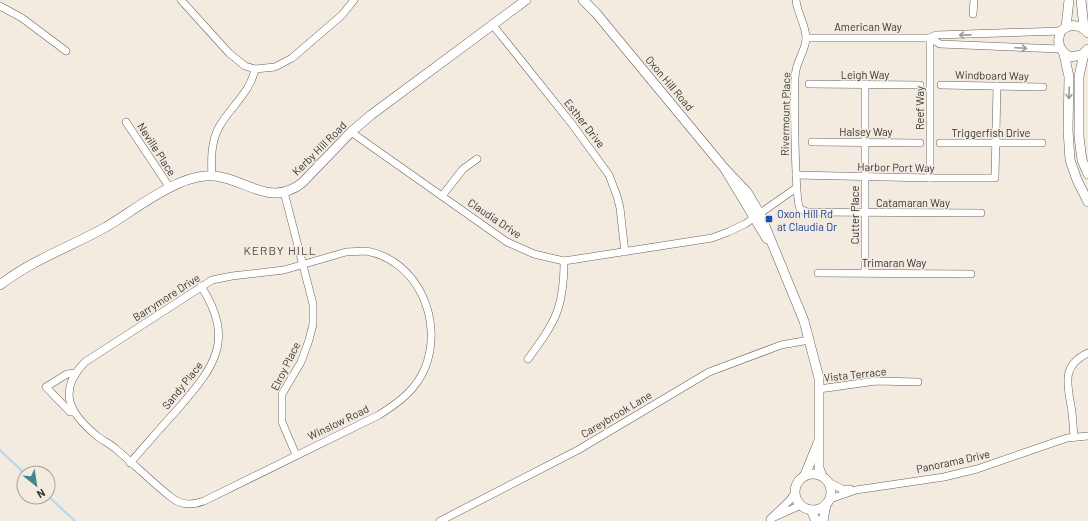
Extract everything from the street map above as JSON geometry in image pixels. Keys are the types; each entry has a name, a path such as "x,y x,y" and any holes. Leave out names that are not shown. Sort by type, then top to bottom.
{"main road":[{"name":"Kerby Hill Road","path":"0,285 30,264 106,227 170,188 190,179 212,176 266,192 290,191 302,183 351,132 492,24 526,0"},
{"name":"Oxon Hill Road","path":"583,0 596,13 725,169 747,192 776,254 804,321 819,378 820,468 825,479"},
{"name":"Oxon Hill Road","path":"589,0 596,13"},
{"path":"1069,0 1064,29 1058,41 1069,77 1068,130 1070,160 1077,180 1088,202"},
{"path":"1081,0 1086,31"},
{"path":"1064,29 1074,25 1086,31"},
{"path":"1062,52 1076,57 1087,51"},
{"path":"1087,51 1079,76 1079,137 1082,160 1088,174"},
{"name":"Oxon Hill Road","path":"805,475 820,440"},
{"path":"816,521 811,510 801,505 795,493 799,480 805,475 814,473 825,479 831,493 823,521"},
{"path":"811,510 816,509 828,501"}],"street":[{"path":"181,0 229,53 245,66 255,69 276,67 292,58 342,15 354,0"},
{"path":"796,0 796,7 806,38"},
{"path":"973,14 974,0"},
{"path":"0,6 22,18 66,51"},
{"name":"Esther Drive","path":"492,24 584,140 609,175 618,196 625,252"},
{"name":"American Way","path":"806,38 930,38 936,35 1001,34 1064,29"},
{"path":"997,47 1001,34"},
{"name":"Rivermount Place","path":"798,207 796,188 796,70 806,38"},
{"name":"American Way","path":"930,38 940,44 1062,52"},
{"name":"Reef Way","path":"930,38 930,178"},
{"path":"212,176 212,154 216,134 224,119 244,95 254,78 255,69"},
{"name":"Leigh Way","path":"809,84 920,85"},
{"name":"Cutter Place","path":"865,85 865,273"},
{"name":"Windboard Way","path":"941,85 1043,87"},
{"path":"996,143 997,86"},
{"name":"Neville Place","path":"126,122 170,188"},
{"name":"Claudia Drive","path":"351,132 516,246 534,254 564,261 719,236 757,216 796,188"},
{"name":"Halsey Way","path":"812,142 920,143"},
{"name":"Triggerfish Drive","path":"940,143 1042,143"},
{"name":"Harbor Port Way","path":"796,175 995,178 996,143"},
{"path":"442,196 463,169 477,159"},
{"name":"Elroy Place","path":"284,192 304,264 313,304 313,324 301,362 282,394 281,404 283,427 296,456"},
{"name":"Catamaran Way","path":"798,207 807,212 981,213"},
{"name":"Winslow Road","path":"46,387 70,412 73,412 96,435 116,449 175,501 188,505 204,501 379,415 403,398 414,386 425,368 432,330 427,305 415,282 404,269 385,256 366,251 354,251 304,264"},
{"path":"528,359 549,330 557,315 562,292 564,261"},
{"name":"Barrymore Drive","path":"46,387 67,374 75,373 98,354 168,310 201,286 220,278 275,272 304,264"},
{"name":"Trimaran Way","path":"818,273 971,274"},
{"name":"Sandy Place","path":"130,462 201,382 214,362 218,336 216,316 213,306 201,286"},
{"name":"Careybrook Lane","path":"440,521 578,450 709,372 781,345 809,340"},
{"path":"1074,437 1067,379 1070,368 1074,362 1088,353"},
{"path":"73,412 70,390 71,379 75,373"},
{"name":"Vista Terrace","path":"819,389 876,381 918,382"},
{"name":"Panorama Drive","path":"828,501 856,490 972,471 1074,437 1088,436"},
{"name":"Panorama Drive","path":"825,479 842,489 856,490"},
{"path":"767,520 785,506 795,493"},
{"path":"767,520 801,505"}],"waterway":[{"path":"0,450 16,465"},
{"path":"56,503 75,521"}],"place":[{"name":"Oxon Hill Rd at Claudia Dr","path":"769,219"}],"district":[{"name":"KERBY HILL","path":"280,250"}]}
